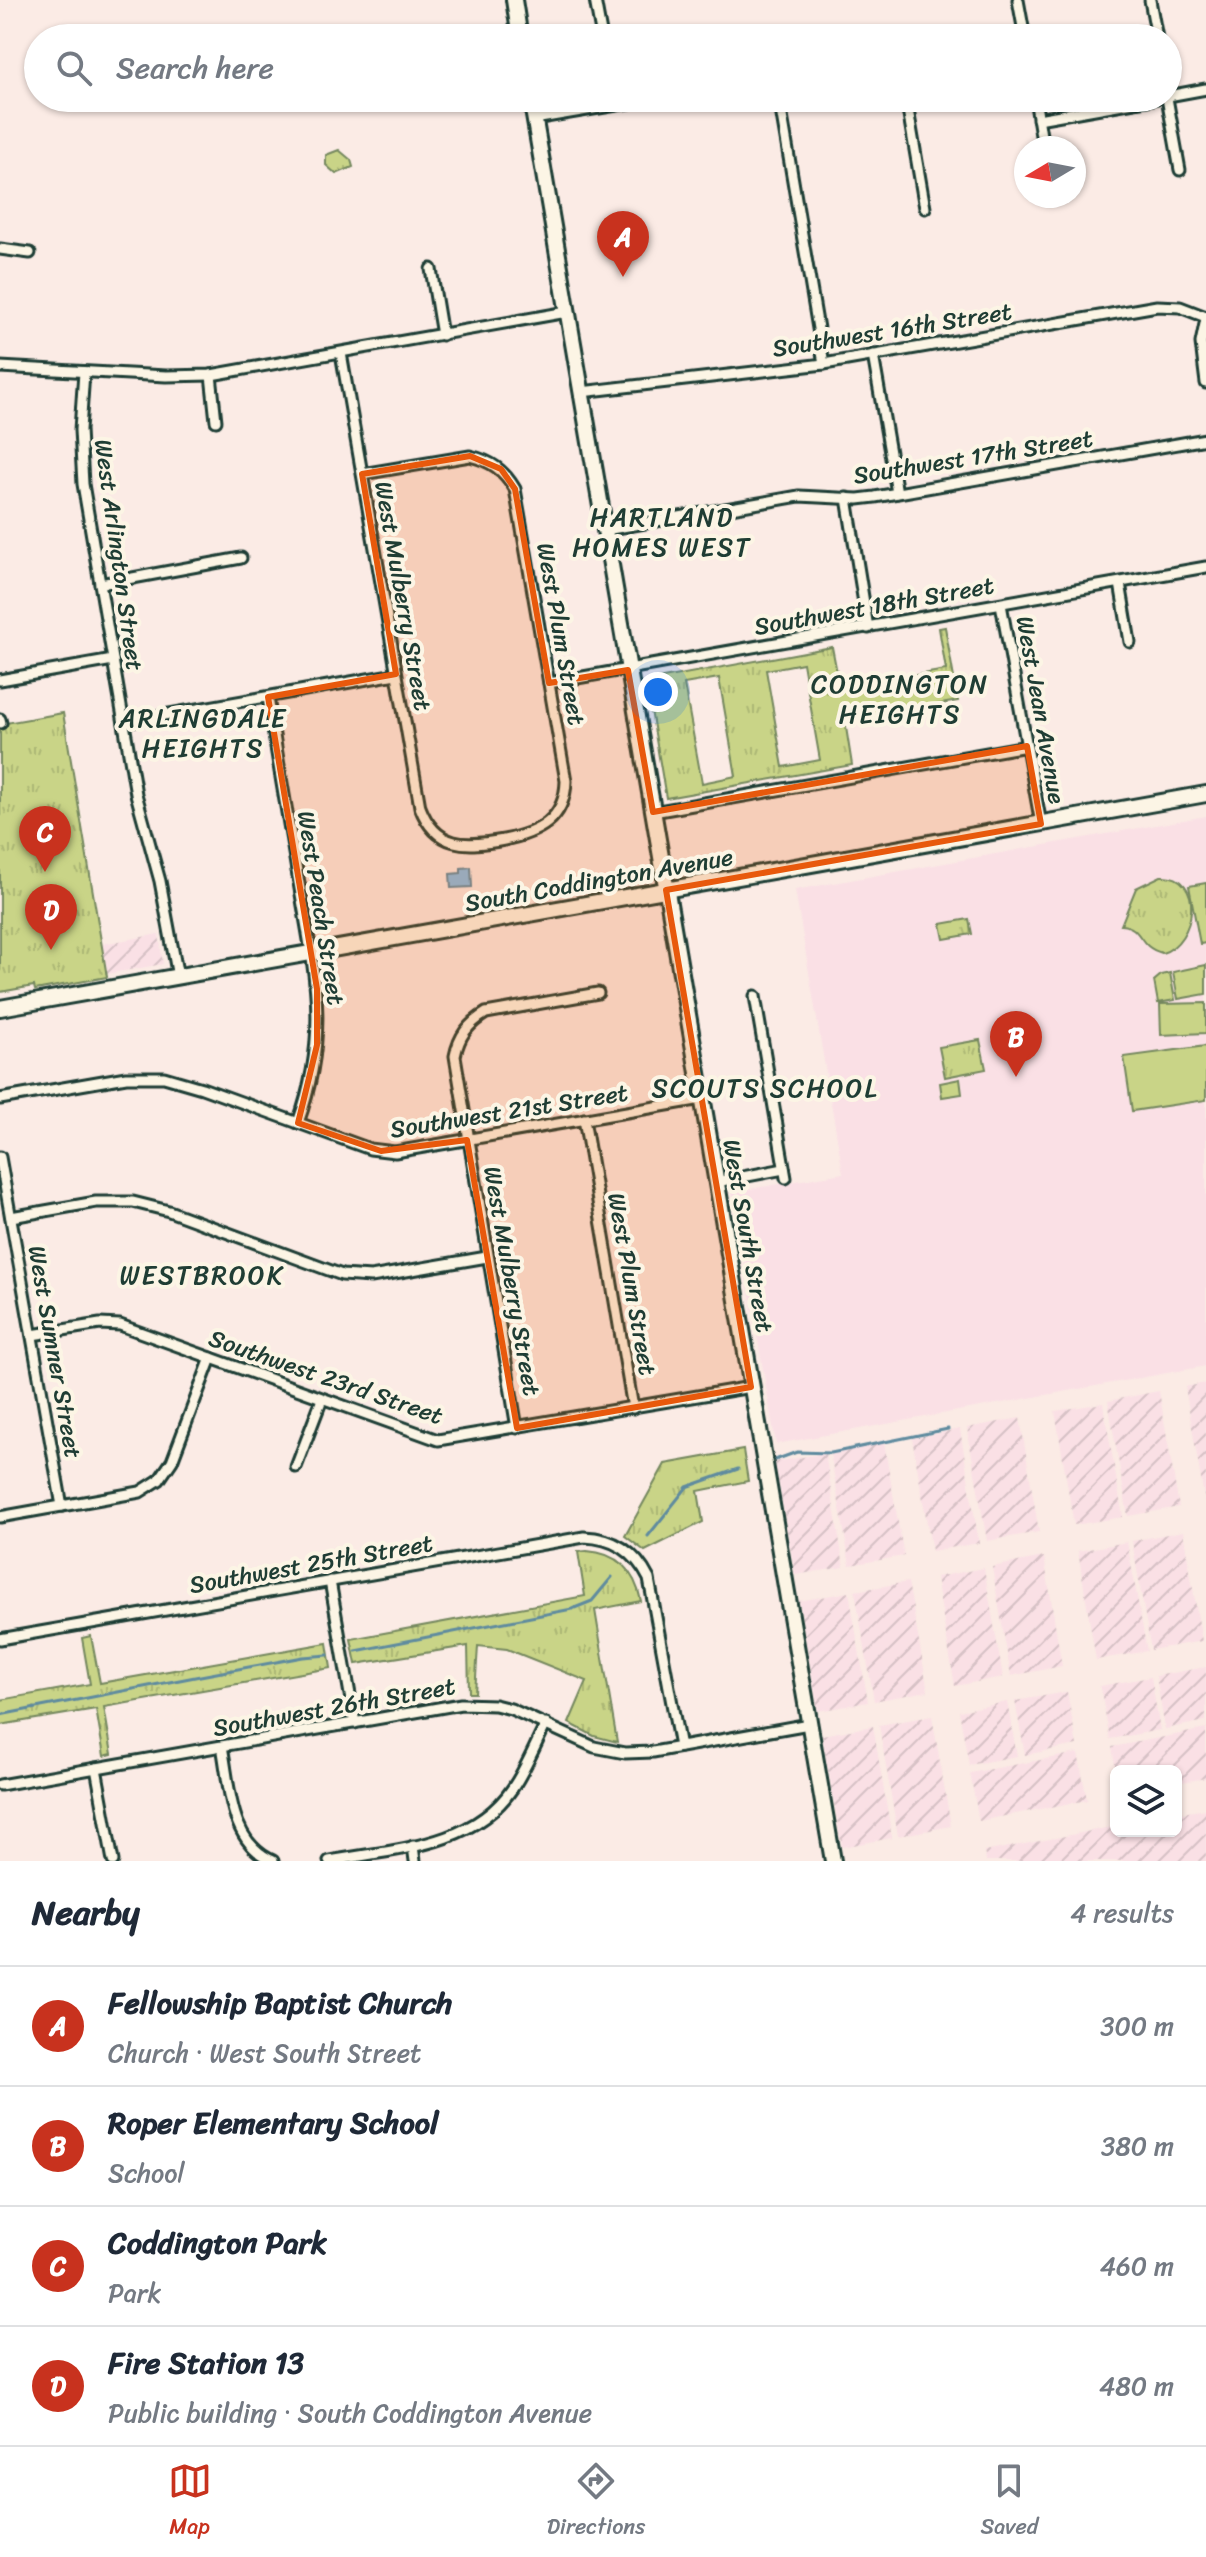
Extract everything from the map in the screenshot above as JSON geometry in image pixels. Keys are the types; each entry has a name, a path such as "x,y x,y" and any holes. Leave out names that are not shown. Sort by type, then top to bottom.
{"street":[{"path":"514,0 518,24"},
{"path":"595,0 599,24"},
{"path":"1018,0 1022,24"},
{"path":"1150,0 1154,24"},
{"path":"1182,94 1206,89"},
{"name":"West South Street","path":"533,112 833,1861"},
{"path":"534,119 567,112"},
{"path":"781,112 824,364"},
{"path":"908,112 925,208"},
{"path":"1037,112 1041,136"},
{"path":"1038,119 1078,112"},
{"path":"1170,112 1180,170"},
{"path":"0,249 30,253"},
{"path":"431,269 442,335"},
{"name":"Southwest 16th Street","path":"581,392 824,364 1157,306 1180,307 1206,318"},
{"path":"0,367 166,376 211,375 567,312"},
{"path":"1206,318 1201,343 1206,383"},
{"name":"West Mulberry Street","path":"341,353 420,807 429,825 443,838 475,845 526,836 545,827 560,809"},
{"path":"873,355 897,493"},
{"name":"West Arlington Street","path":"84,372 81,456 100,584 136,794 167,911 178,977"},
{"path":"211,375 216,421"},
{"name":"Southwest 17th Street","path":"605,530 799,496 847,498 897,493 1206,439"},
{"name":"West Plum Street","path":"362,474 462,456 482,459 501,469 509,479 518,500 566,781 560,809"},
{"path":"847,498 868,628"},
{"path":"100,584 241,558"},
{"name":"Southwest 18th Street","path":"549,683 1206,567"},
{"path":"1120,583 1130,642"},
{"name":"West Jean Avenue","path":"1001,604 1041,824"},
{"path":"0,680 113,660"},
{"path":"124,722 396,674"},
{"name":"West Peach Street","path":"268,697 317,989 317,1045 298,1123"},
{"path":"653,812 1027,746"},
{"name":"South Coddington Avenue","path":"0,1008 1206,794"},
{"name":"West Mulberry Street","path":"517,1428 455,1065 459,1034 486,1013 598,993"},
{"path":"716,1182 785,1174 755,996"},
{"name":"Southwest 21st Street","path":"0,1099 126,1077 164,1077 381,1151 395,1152 702,1099"},
{"name":"West Plum Street","path":"584,1119 633,1408"},
{"name":"West Sumner Street","path":"0,1157 62,1506"},
{"path":"11,1217 96,1202 133,1202 169,1211 342,1275 356,1277 487,1257"},
{"name":"Southwest 23rd Street","path":"32,1335 109,1323 438,1440 751,1387"},
{"path":"0,1517 129,1496 159,1480 172,1461 211,1358"},
{"path":"296,1467 322,1399"},
{"name":"Southwest 25th Street","path":"0,1639 584,1537 609,1540 626,1549 643,1568 651,1589 680,1747"},
{"path":"330,1581 355,1723"},
{"name":"Southwest 26th Street","path":"0,1785 477,1704 511,1709 608,1751 642,1753 809,1724"},
{"path":"329,1861 413,1846 457,1834 486,1817 512,1790 546,1724"},
{"path":"222,1746 238,1826 253,1848 273,1861"},
{"path":"96,1768 113,1861"},
{"path":"413,1846 415,1861"}],"highlighted area":[{"path":"470,456 501,469 515,489 549,683 628,670 653,812 1027,746 1041,824 666,890 751,1387 517,1428 467,1140 381,1151 298,1123 317,1045 317,989 268,697 396,674 362,474"}],"shaded area":[{"path":"1206,816 1206,1366 776,1444 732,1192 843,1173 795,890"},
{"path":"159,934 163,964 107,974 102,944"},
{"path":"1206,1383 1206,1502 1205,1502 1185,1387"},
{"path":"1159,1391 1179,1507 1128,1516 1108,1401"},
{"path":"1103,1403 1123,1517 1074,1525 1055,1411"},
{"path":"1020,1418 1039,1532 987,1541 967,1428"},
{"path":"960,1429 979,1543 932,1551 912,1438"},
{"path":"884,1443 904,1556 850,1565 830,1452"},
{"path":"825,1453 844,1567 795,1575 775,1462"},
{"path":"1183,1531 1202,1641 1151,1650 1132,1541"},
{"path":"1127,1542 1147,1651 1096,1660 1078,1551"},
{"path":"1044,1557 1062,1666 1011,1676 992,1567"},
{"path":"984,1568 1003,1677 955,1686 936,1577"},
{"path":"908,1582 928,1691 874,1701 855,1591"},
{"path":"849,1592 868,1702 818,1711 799,1601"},
{"path":"1206,1667 1206,1721 1165,1729 1156,1676"},
{"path":"1151,1677 1160,1730 1110,1739 1100,1686"},
{"path":"1067,1692 1077,1745 1025,1755 1015,1701"},
{"path":"1007,1702 1017,1756 969,1765 959,1711"},
{"path":"932,1716 951,1826 898,1836 879,1725"},
{"path":"873,1726 892,1838 842,1847 822,1735"},
{"path":"1206,1729 1206,1778 1182,1782 1182,1765 1115,1765 1112,1747"},
{"path":"1078,1753 1087,1800 979,1821 970,1773"},
{"path":"1206,1809 1206,1861 986,1861 984,1852 1110,1827 1110,1837 1182,1837 1182,1813"}],"green space":[{"path":"339,150 351,160 353,167 336,174 326,165 326,155"},
{"path":"945,627 958,701 845,721 852,765 666,798 646,681 832,647 840,688 946,670 939,628","holes":["803,663 820,760 783,767 766,670","719,678 736,776 702,783 684,684"]},
{"path":"63,713 107,977 35,990 34,986 0,992 0,724"},
{"path":"1161,876 1175,878 1185,886 1191,910 1183,936 1174,947 1162,953 1148,946 1133,929 1121,925 1136,888"},
{"path":"1206,883 1206,943 1200,944 1189,886"},
{"path":"969,919 972,934 944,939 941,924"},
{"path":"1206,965 1206,994 1178,999 1173,972"},
{"path":"1170,973 1175,1000 1158,1003 1154,981"},
{"path":"1206,1003 1206,1033 1161,1035 1160,1004"},
{"path":"980,1040 986,1069 945,1077 939,1047"},
{"path":"1206,1046 1206,1100 1132,1111 1124,1057"},
{"path":"960,1079 962,1094 942,1097 940,1083"},
{"path":"743,1450 748,1481 698,1491 703,1522 645,1551 625,1536 665,1464"},
{"path":"578,1552 608,1556 623,1566 634,1581 641,1601 595,1610 617,1742 594,1736 569,1723 587,1681 507,1649 478,1646 475,1693 469,1693 468,1646 356,1664 351,1639 585,1596"},
{"path":"91,1636 100,1683 327,1643 331,1668 104,1707 112,1754 104,1756 96,1709 0,1725 0,1700 90,1684 82,1638"}],"water":[{"path":"471,867 472,887 451,888 450,874 461,873 461,868"}],"waterway":[{"path":"775,1460 797,1452 831,1453 948,1429"},
{"path":"648,1536 687,1487 738,1469"},
{"path":"356,1651 572,1609 592,1601 612,1577"},
{"path":"0,1715 303,1657 328,1655"}],"place":[{"name":"Fellowship Baptist Church","path":"623,277"},
{"name":"Coddington Park","path":"45,872"},
{"name":"Fire Station 13","path":"51,950"},
{"name":"Roper Elementary School","path":"1016,1077"}],"district":[{"name":"HARTLAND HOMES WEST","path":"662,532"},
{"name":"CODDINGTON HEIGHTS","path":"900,699"},
{"name":"ARLINGDALE HEIGHTS","path":"203,733"},
{"name":"SCOUTS SCHOOL","path":"765,1088"},
{"name":"WESTBROOK","path":"202,1275"}]}
